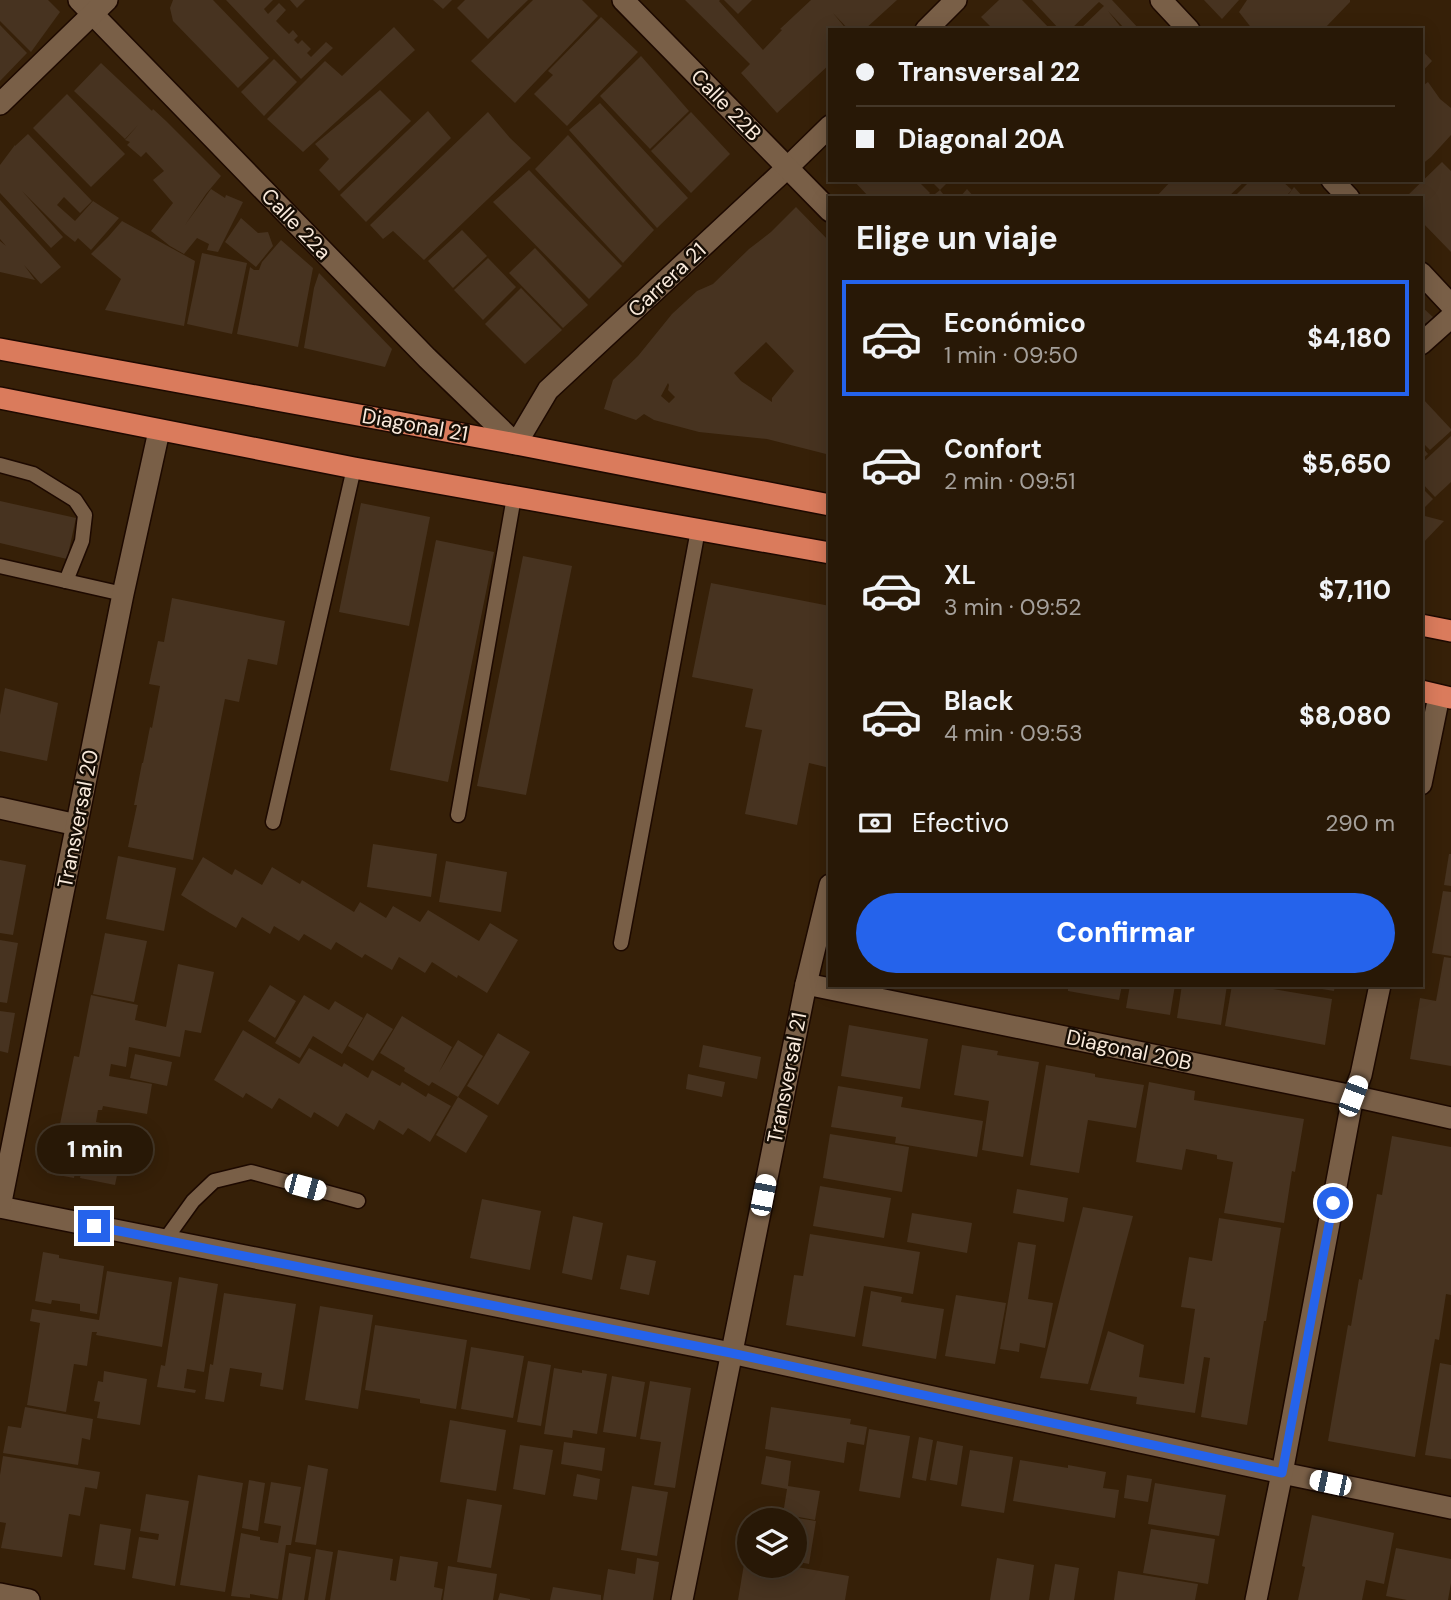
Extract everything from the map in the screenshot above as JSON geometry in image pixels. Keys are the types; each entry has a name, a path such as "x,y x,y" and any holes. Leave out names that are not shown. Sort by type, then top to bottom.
{"highway":[{"name":"Diagonal 21","path":"0,349 828,505"},
{"path":"0,398 354,468 828,553"},
{"path":"1423,625 1451,631"}],"street":[{"name":"Calle 22B","path":"623,0 828,209"},
{"path":"928,28 956,0"},
{"path":"1161,0 1187,28"},
{"path":"0,104 93,5"},
{"name":"Calle 22a","path":"93,5 428,358 516,444"},
{"name":"Carrera 21","path":"516,444 548,390 828,128"},
{"path":"1334,182 1347,196"},
{"path":"1423,275 1451,305"},
{"path":"1423,342 1451,317"},
{"name":"Transversal 20","path":"0,1207 122,594 159,431"},
{"path":"1423,773 1437,695"},
{"path":"0,808 77,825"},
{"name":"Transversal 21","path":"681,1600 806,984 828,893"},
{"name":"Diagonal 20B","path":"806,984 1451,1118"},
{"path":"1256,1600 1353,1096 1361,1075 1380,987"},
{"path":"0,1207 731,1353 1451,1508"},
{"path":"0,1594 29,1600"}],"lane":[{"path":"0,465 33,474 75,500 85,515 82,541 66,581"},
{"path":"273,822 354,468"},
{"path":"458,815 514,497"},
{"path":"621,943 698,530"},
{"path":"0,566 122,594"},
{"path":"165,1240 193,1201 214,1181 251,1172 358,1201"}],"building":[{"path":"0,0 48,0 60,12 31,52 0,21"},
{"path":"173,0 213,0 269,58 238,88 173,21 170,8"},
{"path":"226,0 273,0 264,9 268,14 279,3 286,10 276,21 289,34 293,30 298,36 294,40 298,44 302,40 311,49 307,53 311,57 326,42 333,48 301,79"},
{"path":"290,0 305,0 297,8"},
{"path":"433,0 452,0 443,9"},
{"path":"465,0 528,0 488,39 457,8"},
{"path":"533,0 582,0 598,16 515,103 471,61"},
{"path":"685,0 720,0 763,50 782,30 780,29 811,0 897,0 866,28 847,28 833,13 845,28 828,28 828,66 777,113 741,73 750,64"},
{"path":"724,0 752,0 738,14"},
{"path":"999,0 1022,0 1049,28 992,28 981,17"},
{"path":"1032,0 1112,0 1138,28 1124,28 1108,11 1121,28 1081,28 1104,6 1099,2 1072,28 1058,28"},
{"path":"1204,0 1239,0 1222,19"},
{"path":"1247,0 1350,0 1325,28 1251,28 1239,12"},
{"path":"601,17 638,52 567,126 534,94 553,75 548,71"},
{"path":"0,25 27,53 0,81"},
{"path":"394,27 415,50 303,152 267,119 325,61 342,76"},
{"path":"1423,51 1432,61 1423,71"},
{"path":"641,56 689,111 650,149 600,96"},
{"path":"274,59 297,82 264,116 241,92"},
{"path":"101,63 166,121 221,176 206,194 185,225 211,189 225,198 226,195 243,202 218,252 207,250 209,244 197,238 184,254 151,231 173,203 153,180 164,171 146,152 141,157 127,145 130,142 125,140 138,125 125,139 74,91"},
{"path":"1428,82 1440,99 1451,108 1451,135 1423,163 1423,86"},
{"path":"380,90 411,121 339,191 319,170 329,159 315,144"},
{"path":"67,94 125,154 91,187 33,128"},
{"path":"600,103 688,198 657,228 569,130"},
{"path":"428,111 451,138 366,222 340,195"},
{"path":"488,112 531,158 424,260 393,231 383,239 370,225"},
{"path":"691,112 730,154 691,193 651,151"},
{"path":"28,134 92,201 80,213 64,197 57,205 75,221 93,201 119,218 91,250 78,238 75,242 65,234 22,191 63,237 51,248 0,193 0,165 15,145"},
{"path":"568,135 654,230 623,263 535,169"},
{"path":"1442,162 1451,171 1451,252 1423,223 1423,196 1407,196"},
{"path":"529,170 622,266 589,299 493,202"},
{"path":"855,182 919,182 930,193 927,196 868,196"},
{"path":"932,182 948,182 940,190"},
{"path":"1170,182 1244,182 1229,196 1157,196"},
{"path":"1249,182 1283,182 1292,190 1286,196 1235,196"},
{"path":"1294,187 1302,196 1287,196"},
{"path":"967,189 973,196 961,196"},
{"path":"940,190 944,196 932,196"},
{"path":"0,200 61,267 41,284 24,265 35,280 0,272 0,241 6,246 0,239"},
{"path":"796,207 828,240 828,454 767,439 699,432 654,420 644,414 636,420 604,409 613,380 638,356 672,314 697,291 713,284","holes":["766,342 794,371 772,398 772,402 741,381 734,373","668,383 668,390 675,397 669,403 661,396"]},
{"path":"241,218 258,233 268,232 273,246 256,267 225,242"},
{"path":"122,221 195,261 184,326 105,310 121,279 91,254"},
{"path":"462,230 487,256 453,288 428,261"},
{"path":"281,240 313,268 298,347 237,334 250,267 259,270 262,262"},
{"path":"535,248 588,305 563,328 509,273"},
{"path":"202,253 247,263 232,334 187,324"},
{"path":"488,258 516,287 483,320 454,290"},
{"path":"319,273 392,349 385,367 304,348"},
{"path":"521,288 562,330 525,364 485,324"},
{"path":"1423,308 1434,318 1423,325"},
{"path":"1423,399 1451,429 1430,450 1423,443"},
{"path":"1451,436 1451,482 1435,497 1423,484 1423,462"},
{"path":"1423,489 1433,499 1423,509"},
{"path":"0,501 76,518 67,559 0,543"},
{"path":"361,503 430,517 409,626 339,612"},
{"path":"1423,516 1444,521 1423,543"},
{"path":"436,540 494,552 448,782 390,770"},
{"path":"523,556 572,566 526,795 477,786"},
{"path":"711,583 828,606 828,768 809,763 797,825 745,814 762,730 745,727 753,689 692,677"},
{"path":"172,598 285,621 277,665 248,659 239,702 225,699 193,860 128,847 142,763 160,686 149,684 158,641 164,642"},
{"path":"5,688 58,703 47,761 0,751 0,715"},
{"path":"373,844 437,854 431,897 367,887"},
{"path":"1451,854 1451,886 1444,885"},
{"path":"118,856 176,868 164,931 106,919"},
{"path":"203,857 232,875 235,869 262,885 272,867 300,884 302,880 354,912 360,902 386,918 393,906 420,922 428,910 479,941 490,923 518,940 487,993 432,962 425,973 399,957 392,970 365,954 362,958 336,942 331,950 304,934 299,941 274,926 270,934 242,917 236,928 210,913 181,895"},
{"path":"0,860 26,865 13,935 0,933"},
{"path":"446,861 507,872 501,912 439,902"},
{"path":"1443,891 1451,892 1451,956 1432,953"},
{"path":"105,933 147,941 134,1002 93,994"},
{"path":"0,940 18,943 7,1003 0,1002"},
{"path":"1444,957 1451,958 1451,1066 1410,1059 1420,998 1436,1001"},
{"path":"178,964 214,972 201,1033 185,1030 180,1057 129,1047 126,1067 111,1064 109,1076 152,1084 147,1114 103,1106 102,1110 98,1110 96,1122 133,1130 127,1157 121,1156 115,1185 80,1178 86,1149 90,1150 93,1136 83,1133 74,1178 47,1173 74,1056 79,1057 91,995 138,1005 135,1020 166,1027"},
{"path":"270,985 296,1001 275,1038 248,1021"},
{"path":"1061,987 1122,987 1119,1000 1068,991 1068,988"},
{"path":"1130,987 1175,987 1170,1015 1126,1008"},
{"path":"1182,987 1227,987 1221,1025 1177,1018"},
{"path":"1232,987 1262,987 1332,999 1325,1045 1225,1026"},
{"path":"1310,987 1335,987 1334,991"},
{"path":"304,995 329,1010 335,1001 363,1018 342,1054 313,1036 300,1058 275,1043"},
{"path":"0,1011 15,1013 8,1053 0,1051"},
{"path":"367,1013 393,1029 373,1061 348,1046"},
{"path":"402,1016 452,1047 439,1072 458,1040 483,1056 458,1097 432,1082 429,1086 380,1053"},
{"path":"849,1025 928,1039 920,1089 841,1076"},
{"path":"243,1030 299,1064 309,1048 342,1067 344,1063 368,1078 372,1070 400,1086 402,1082 426,1097 428,1093 451,1106 430,1142 408,1128 403,1135 379,1120 374,1130 346,1113 338,1127 314,1112 311,1118 279,1098 272,1109 246,1093 243,1098 214,1080"},
{"path":"498,1033 530,1052 498,1105 467,1086"},
{"path":"703,1045 761,1057 757,1079 699,1067"},
{"path":"962,1045 998,1051 997,1055 1039,1062 1023,1157 982,1150 989,1101 954,1095"},
{"path":"135,1054 172,1062 167,1086 130,1078"},
{"path":"1046,1065 1144,1085 1136,1128 1088,1120 1079,1173 1030,1165"},
{"path":"688,1074 725,1082 722,1097 686,1089"},
{"path":"1149,1082 1195,1091 1194,1100 1304,1119 1284,1223 1224,1213 1233,1162 1217,1159 1217,1155 1186,1149 1182,1170 1136,1162"},
{"path":"838,1086 903,1097 901,1107 983,1121 977,1157 895,1143 896,1137 831,1127"},
{"path":"458,1097 488,1116 466,1153 436,1135"},
{"path":"830,1134 909,1147 902,1192 823,1178"},
{"path":"1392,1136 1451,1147 1451,1295 1446,1294 1439,1340 1435,1339 1415,1457 1328,1441 1348,1325 1351,1326 1359,1279 1362,1280 1377,1194 1382,1195"},
{"path":"820,1186 891,1198 884,1238 813,1226"},
{"path":"1017,1189 1068,1198 1064,1222 1013,1213"},
{"path":"482,1199 541,1211 530,1270 470,1258"},
{"path":"1083,1207 1133,1216 1088,1384 1040,1378"},
{"path":"912,1213 972,1223 967,1253 907,1242"},
{"path":"573,1216 603,1223 592,1280 562,1273"},
{"path":"1219,1218 1281,1228 1247,1425 1201,1417 1210,1358 1204,1357 1195,1413 1136,1404 1137,1397 1090,1390 1108,1331 1144,1345 1139,1377 1184,1384 1195,1309 1181,1307 1189,1257 1212,1261"},
{"path":"810,1234 920,1252 913,1294 864,1286 855,1337 786,1325 794,1275 803,1276"},
{"path":"1018,1242 1036,1245 1028,1299 1053,1303 1045,1348 1020,1343 1019,1352 1000,1349"},
{"path":"43,1252 59,1255 59,1258 104,1266 97,1314 80,1311 80,1304 52,1300 51,1304 35,1301"},
{"path":"627,1255 656,1261 649,1295 620,1289"},
{"path":"107,1271 172,1282 162,1347 92,1332 87,1366 74,1364 66,1412 27,1405 40,1323 30,1321 32,1309 99,1320"},
{"path":"179,1277 218,1284 204,1372 187,1369 184,1388 196,1390 195,1393 157,1387 161,1365 165,1366"},
{"path":"871,1291 902,1297 901,1302 944,1309 936,1359 862,1346"},
{"path":"224,1293 296,1304 283,1390 260,1386 262,1373 230,1368 224,1402 205,1399"},
{"path":"956,1295 1006,1303 995,1364 945,1356"},
{"path":"320,1306 373,1315 358,1409 305,1400"},
{"path":"375,1325 467,1340 456,1409 420,1403 420,1399 365,1390"},
{"path":"471,1347 524,1356 513,1418 461,1409"},
{"path":"528,1361 551,1365 541,1426 517,1422"},
{"path":"1440,1363 1451,1365 1451,1459 1425,1455"},
{"path":"554,1368 607,1374 597,1434 573,1430 572,1438 544,1434"},
{"path":"104,1371 147,1379 140,1425 97,1418 100,1402 94,1401 98,1381 103,1382"},
{"path":"612,1376 645,1382 636,1437 603,1432"},
{"path":"650,1381 691,1388 675,1488 654,1485 661,1442 640,1439"},
{"path":"25,1407 93,1419 90,1440 82,1438 78,1465 3,1453 8,1426 21,1428"},
{"path":"771,1407 851,1419 850,1424 867,1427 864,1445 847,1442 844,1463 765,1449"},
{"path":"450,1420 506,1430 496,1491 440,1482"},
{"path":"869,1429 910,1436 900,1498 859,1491"},
{"path":"919,1437 933,1440 926,1481 912,1478"},
{"path":"937,1441 963,1446 957,1485 930,1480"},
{"path":"564,1442 605,1448 602,1471 561,1464"},
{"path":"520,1445 553,1450 545,1495 513,1489"},
{"path":"970,1450 1013,1457 1004,1513 961,1506"},
{"path":"3,1456 100,1472 97,1489 85,1487 80,1516 69,1514 62,1557 1,1548 6,1523 0,1522 0,1475"},
{"path":"766,1456 791,1461 788,1486 820,1491 815,1520 807,1518 807,1508 784,1508 787,1489 761,1484"},
{"path":"1020,1460 1106,1472 1103,1488 1119,1490 1115,1518 1013,1501"},
{"path":"308,1465 328,1469 316,1545 295,1542"},
{"path":"577,1474 600,1479 597,1500 573,1496"},
{"path":"198,1475 243,1483 225,1592 180,1585"},
{"path":"1127,1475 1152,1479 1148,1502 1124,1498"},
{"path":"249,1480 265,1483 258,1531 242,1528"},
{"path":"271,1482 301,1487 291,1545 286,1545 278,1599 250,1594 250,1598 231,1596 241,1533 278,1543 281,1526 264,1523"},
{"path":"1155,1483 1226,1495 1219,1536 1148,1524"},
{"path":"632,1486 668,1492 657,1556 621,1550"},
{"path":"146,1494 189,1501 175,1586 132,1578 139,1537 158,1540 159,1534 140,1531"},
{"path":"467,1499 502,1505 491,1568 457,1562"},
{"path":"1312,1515 1394,1533 1384,1584 1366,1580 1362,1600 1298,1600"},
{"path":"807,1520 816,1521 807,1564"},
{"path":"100,1524 131,1529 125,1570 94,1565"},
{"path":"1151,1529 1215,1539 1208,1584 1143,1573"},
{"path":"1396,1548 1451,1559 1448,1600 1407,1600 1386,1596"},
{"path":"316,1549 333,1552 325,1600 308,1600"},
{"path":"338,1550 393,1559 390,1580 396,1581 400,1556 438,1562 434,1587 443,1589 441,1600 330,1600"},
{"path":"289,1553 311,1557 304,1600 282,1600"},
{"path":"637,1558 659,1562 653,1600 603,1600 608,1569 635,1574"},
{"path":"997,1558 1034,1565 1029,1600 990,1600"},
{"path":"1055,1564 1079,1568 1074,1600 1049,1600"},
{"path":"448,1566 497,1574 493,1600 443,1600"},
{"path":"807,1569 849,1576 845,1600 738,1600 742,1578 807,1578"},
{"path":"1118,1571 1198,1584 1195,1600 1114,1600"},
{"path":"553,1587 601,1595 601,1600 550,1600"},
{"path":"500,1593 530,1599 530,1600 498,1600"}],"route":[{"path":"94,1226 731,1353 1282,1473 1333,1203"}]}
